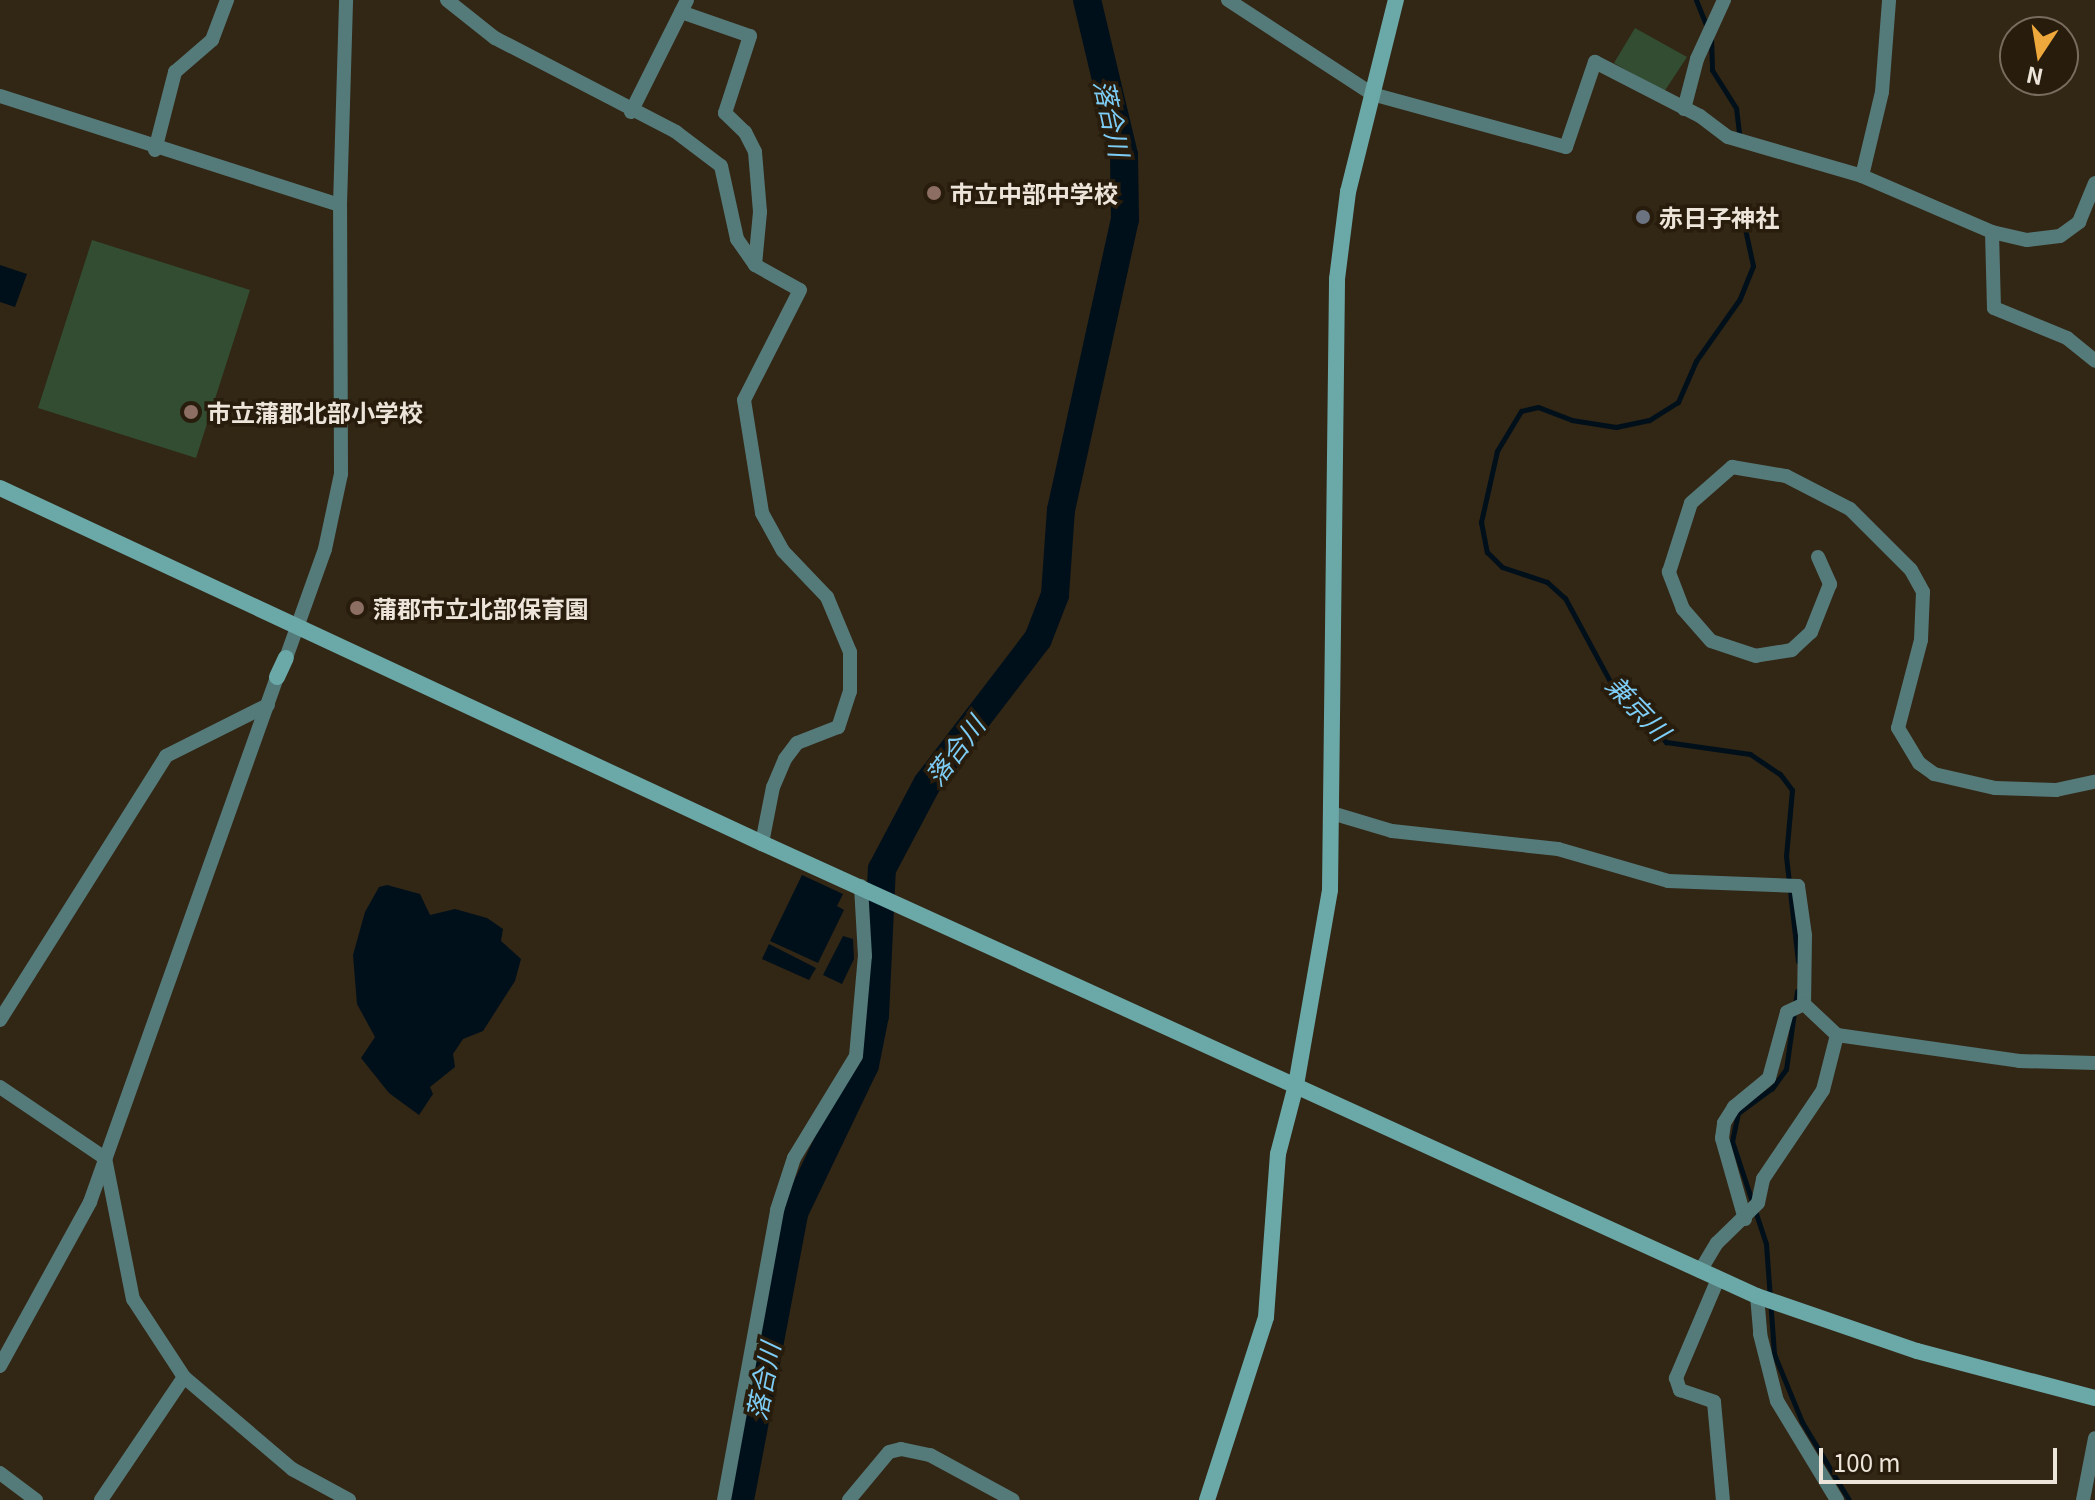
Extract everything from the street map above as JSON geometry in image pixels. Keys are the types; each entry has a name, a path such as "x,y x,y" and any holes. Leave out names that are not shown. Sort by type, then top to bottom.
{"street":[{"path":"155,150 175,72 212,40 227,0"},
{"path":"0,1366 90,1202 277,677 299,630 341,474 340,205 346,0"},
{"path":"447,0 495,38 631,112 676,132 721,166 737,239 755,265 800,290 744,400 762,513 783,551 827,597 850,652 850,691 838,727 797,743 785,759 762,843"},
{"path":"1228,0 1372,94 1566,147 1595,62 1684,109 1728,137 1862,176 1992,232 2047,241 2060,236 2079,222 2095,183"},
{"path":"1207,1500 1266,1317 1278,1154 1296,1085 1330,890 1335,814 1333,338 1348,192 1396,0"},
{"path":"1684,109 1704,42 1716,26 1724,0"},
{"path":"1862,176 1882,92 1889,0"},
{"path":"631,112 684,6 750,36 725,113 745,132 755,152 760,212 755,265"},
{"path":"0,96 155,150 340,205"},
{"path":"1992,232 1994,308 2067,338 2095,361"},
{"path":"1818,557 1830,584 1811,632 1792,650 1756,656 1711,641 1683,609 1669,572 1691,503 1732,467 1786,476 1850,509 1911,570 1923,592 1921,640 1898,728 1919,763 1934,774 1995,788 2056,790 2095,782"},
{"path":"0,488 299,630 762,843 896,901 1759,1297 1917,1351 2095,1398"},
{"path":"0,1020 166,756 268,705"},
{"path":"1335,814 1392,831 1558,849 1668,881 1789,888 1805,935 1797,1007 1774,1069 1724,1123 1722,1138 1751,1212"},
{"path":"724,1500 777,1210 794,1158 856,1056 865,956 864,887"},
{"path":"1797,1007 1837,1035 2019,1061 2095,1063"},
{"path":"1700,1271 1717,1243 1751,1212 1763,1179 1823,1090 1837,1035"},
{"path":"0,1087 105,1158 133,1299 184,1377 292,1469 349,1500"},
{"path":"1718,1279 1676,1378 1680,1390 1714,1402 1723,1500"},
{"path":"1759,1297 1760,1334 1777,1401 1837,1500"},
{"path":"101,1500 184,1377"},
{"path":"2083,1500 2095,1438"},
{"path":"849,1500 889,1452 901,1449 930,1455 1013,1500"},
{"path":"0,1473 36,1500"}],"green space":[{"path":"1635,28 1687,57 1664,92 1614,63"},
{"path":"92,240 250,290 196,458 38,408"}],"water":[{"path":"0,265 27,274 15,307 0,302"},
{"path":"802,875 843,894 837,906 844,910 818,963 770,941"},
{"path":"387,885 420,894 430,915 455,909 487,918 503,929 501,941 521,959 515,981 483,1031 463,1039 453,1054 455,1067 430,1087 433,1094 419,1115 389,1093 361,1058 375,1037 357,1004 353,955 365,912 379,887"},
{"path":"843,936 853,939 854,959 842,984 823,975"},
{"path":"769,944 816,968 809,980 762,959"}],"waterway":[{"name":"落合川","path":"740,1500 794,1213 865,1065 875,1015 882,869 927,784 1038,639 1055,595 1061,510 1125,219 1124,155 1087,0"},
{"name":"兼京川","path":"1696,0 1708,30"},
{"name":"兼京川","path":"1711,39 1712,70 1736,108 1739,134"},
{"name":"兼京川","path":"1742,215 1753,266 1739,300 1696,361 1678,402 1649,420 1616,427 1572,420 1538,407 1521,411 1497,451 1481,522 1487,552 1502,567 1547,582 1565,598 1611,683 1666,742 1750,754 1780,774 1792,790 1786,856 1798,961"},
{"name":"兼京川","path":"1797,991 1786,1069 1772,1088 1738,1113 1732,1141 1766,1244 1774,1354 1802,1422 1849,1500"}],"place":[{"name":"市立中部中学校","path":"934,193"},
{"name":"赤日子神社","path":"1643,217"},
{"name":"市立蒲郡北部小学校","path":"191,412"},
{"name":"蒲郡市立北部保育園","path":"357,608"}]}
